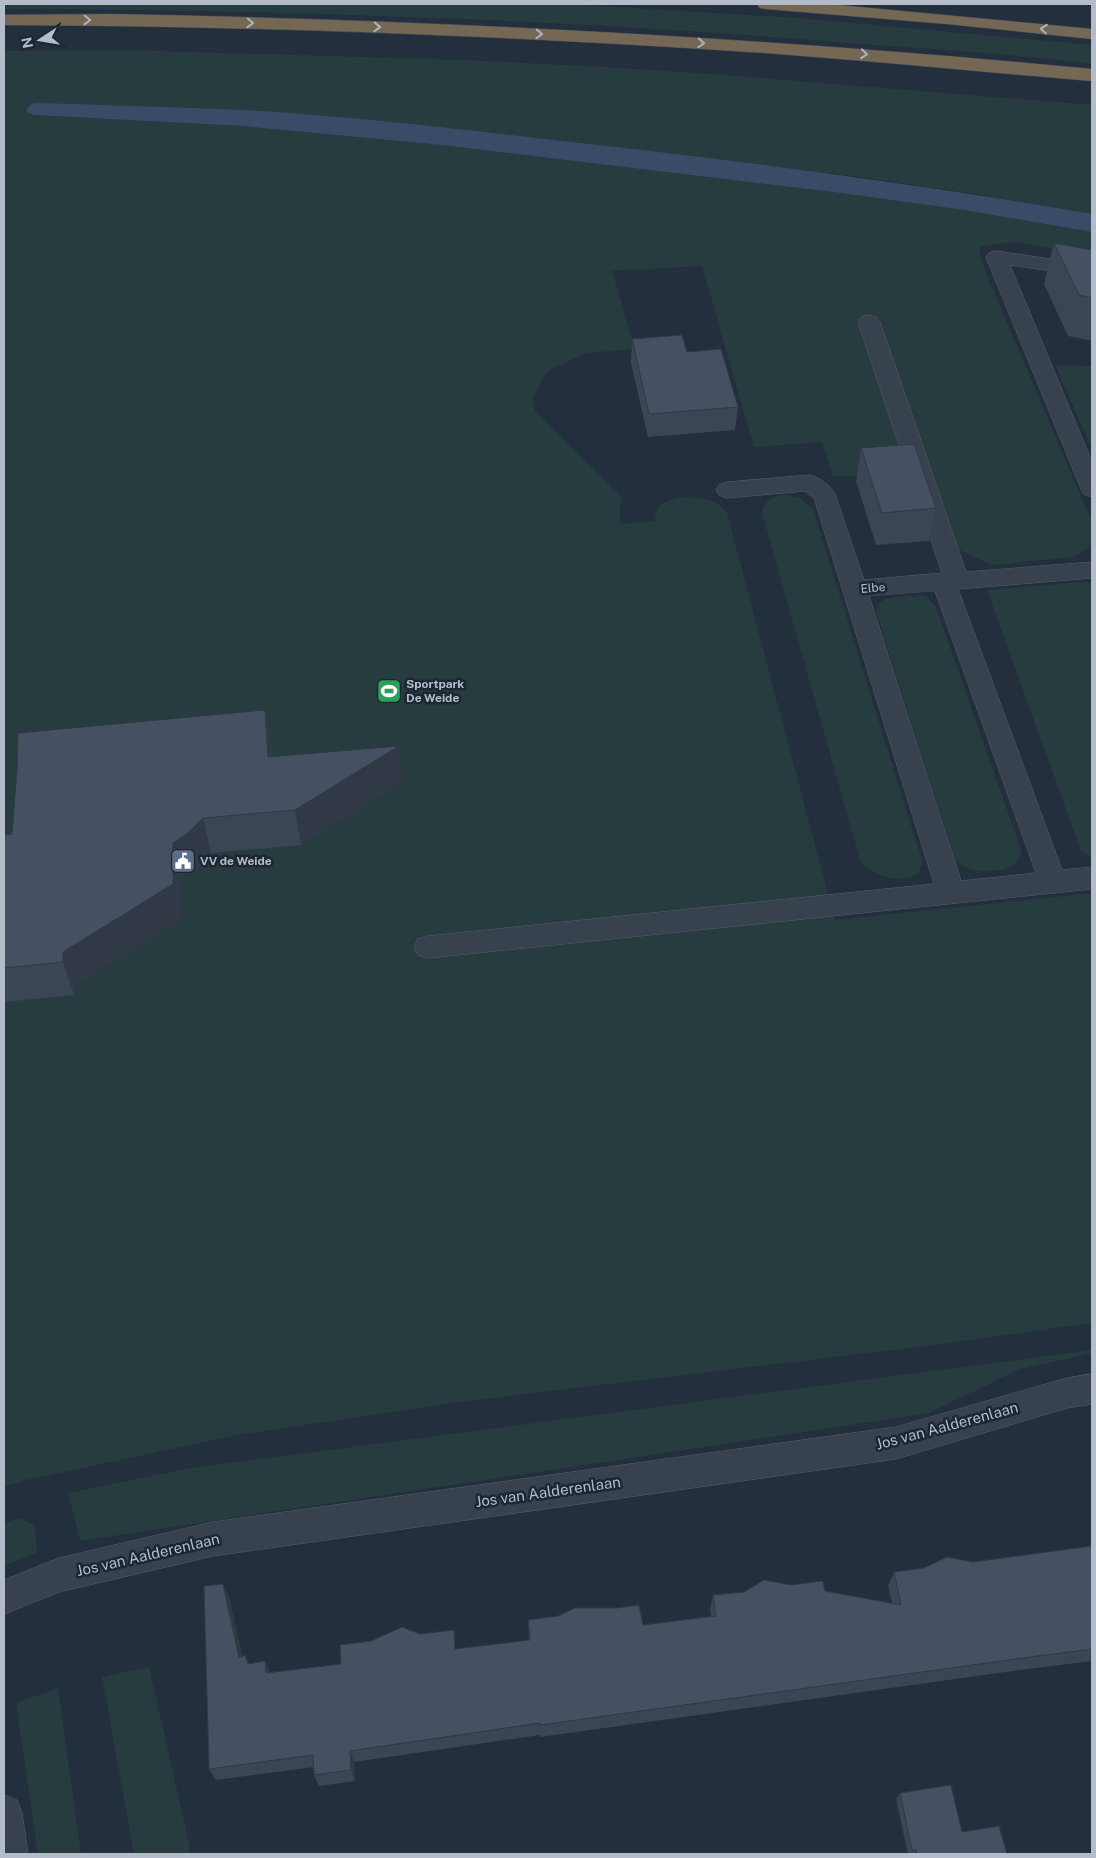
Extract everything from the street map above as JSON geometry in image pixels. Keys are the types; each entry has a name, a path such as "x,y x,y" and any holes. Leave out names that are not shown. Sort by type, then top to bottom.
{"highway":[{"path":"766,4 947,19 1092,34"},
{"path":"4,20 212,22 587,36 825,51 1092,75"}],"street":[{"path":"1092,271 996,256 1092,489"},
{"path":"869,322 950,581 1053,882"},
{"name":"Elbe","path":"727,490 810,483 824,494 855,589 1092,570"},
{"path":"855,589 952,893"},
{"path":"428,947 1092,878"},
{"name":"Jos van Aalderenlaan","path":"4,1597 59,1575 213,1539 896,1443 1067,1393 1092,1389"},
{"path":"4,1812 10,1854"}],"green space":[{"path":"4,4 567,4 799,18 1092,45 1092,64 959,51 723,33 518,21 209,11 4,9"},
{"path":"121,50 465,60 605,67 1092,105 1092,214 976,194 846,175 376,121 247,111 37,103 34,115 242,126 442,145 841,193 964,210 1092,232 1092,256 1014,242 981,246 980,255 988,278 1092,522 1092,542 1086,550 1072,557 992,565 955,548 929,470 833,477 822,442 754,447 702,266 612,271 635,349 587,353 551,369 544,377 532,400 535,411 623,498 620,505 620,524 655,521 657,511 663,504 673,499 685,497 710,501 720,506 727,513 835,920 1092,893 1092,1323 926,1346 459,1402 237,1435 26,1480 4,1487 4,51"},
{"path":"1055,365 1092,366 1092,449"},
{"path":"784,495 800,498 813,509 922,861 920,870 913,876 895,879 884,876 866,867 860,860 762,513 769,500"},
{"path":"1082,582 1092,583 1092,858 1081,851 987,590"},
{"path":"921,595 927,597 936,607 1021,850 1021,855 1016,862 1005,869 973,870 966,868 955,859 876,612 879,603 887,598"},
{"path":"1092,1350 1092,1353 1020,1369 929,1413 80,1541 68,1493 191,1468"},
{"path":"19,1518 35,1526 37,1553 4,1566 4,1524"},
{"path":"149,1667 189,1843 189,1854 134,1854 102,1677"},
{"path":"58,1688 81,1854 38,1854 16,1703"}],"water":[{"path":"31,104 245,110 331,116 461,129 716,159 904,184 1092,214 1092,232 964,210 841,193 442,145 242,126 34,115 27,112"}],"building":[{"path":"1054,243 1092,250 1092,298 1079,295"},
{"path":"682,335 687,352 721,349 738,407 649,414 632,339"},
{"path":"914,444 936,508 882,513 861,448"},
{"path":"265,710 268,757 399,746 295,810 203,818 188,833 173,843 173,884 63,952 63,962 4,968 4,835 12,834 18,733"},
{"path":"1092,1546 1092,1649 540,1725 540,1723 350,1751 351,1770 314,1775 313,1755 209,1769 204,1586 223,1584 239,1658 245,1655 248,1664 265,1661 266,1673 341,1664 340,1645 371,1641 402,1627 420,1634 454,1630 455,1649 530,1640 528,1620 558,1616 575,1608 617,1608 639,1605 643,1625 716,1616 713,1595 744,1592 764,1580 791,1585 823,1581 825,1591 901,1605 894,1572 924,1568 947,1557 973,1562"},
{"path":"951,1785 962,1832 999,1826 1007,1854 917,1854 916,1849 912,1850 900,1793"}],"place":[{"name":"Sportpark De Weide","path":"389,691"},
{"name":"VV de Weide","path":"183,861"}]}
